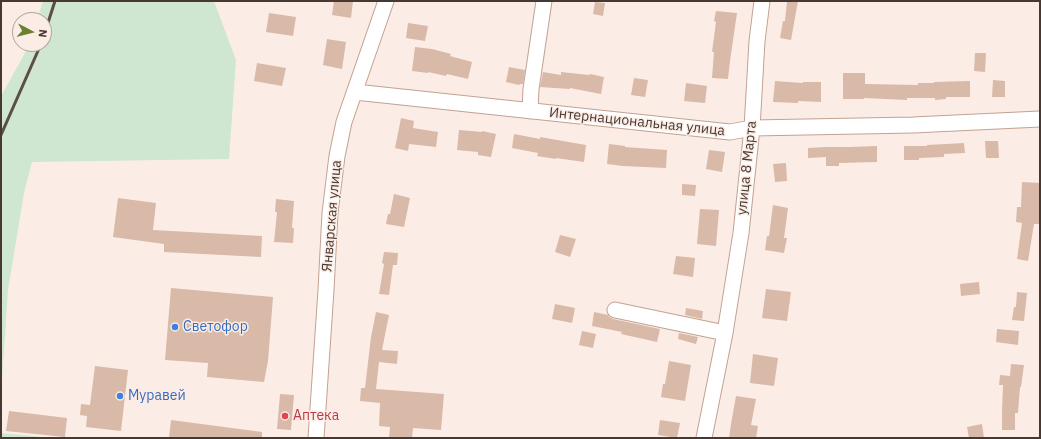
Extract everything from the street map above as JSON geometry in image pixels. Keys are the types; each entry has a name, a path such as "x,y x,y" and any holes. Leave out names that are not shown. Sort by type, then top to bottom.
{"street":[{"name":"Январская улица","path":"316,438 330,213 338,156 344,122 386,1"},
{"path":"530,111 531,89 544,1"},
{"name":"улица 8 Марта","path":"704,438 725,334 741,233 752,128 757,41 762,1"},
{"name":"Интернациональная улица","path":"355,92 730,132 752,128 914,125 1040,118"},
{"path":"615,310 725,334"}],"green space":[{"path":"43,1 214,1 236,60 229,159 32,162 24,193 8,290 1,395 1,96 26,52 52,52 52,12 40,12"},
{"path":"1,433 52,438 1,438"}],"building":[{"path":"334,1 353,1 351,18 332,15"},
{"path":"787,1 798,1 791,40 780,38 783,21 785,21"},
{"path":"595,2 605,3 603,16 593,14"},
{"path":"716,11 737,13 728,79 712,78 714,52 712,52"},
{"path":"269,13 296,17 293,36 266,32"},
{"path":"408,23 428,26 425,41 406,38"},
{"path":"327,39 346,42 342,69 323,65"},
{"path":"415,47 432,49 451,54 450,56 472,62 468,79 447,74 446,76 428,72 412,71"},
{"path":"975,53 986,53 985,72 974,71"},
{"path":"257,63 286,68 282,86 254,81"},
{"path":"509,67 525,70 523,84 519,85 506,82"},
{"path":"543,72 561,75 561,72 590,74 604,77 601,94 570,88 540,87"},
{"path":"843,73 865,73 865,84 918,85 918,83 970,81 970,97 946,97 946,99 935,100 935,98 907,98 907,100 864,98 843,99"},
{"path":"634,78 648,80 645,97 631,95"},
{"path":"993,80 1005,81 1005,97 992,97"},
{"path":"775,81 803,83 821,82 821,102 773,102"},
{"path":"686,83 707,86 705,103 684,101"},
{"path":"401,118 414,121 413,128 438,132 436,147 409,144 408,151 395,148"},
{"path":"459,130 482,131 496,134 491,157 478,155 478,152 457,150"},
{"path":"514,134 586,145 584,162 537,156 538,153 512,148"},
{"path":"985,141 998,141 999,158 986,158"},
{"path":"964,143 965,153 944,154 944,157 919,158 919,160 904,160 904,146"},
{"path":"609,144 625,147 667,150 666,168 607,164"},
{"path":"877,146 877,162 839,163 839,166 826,166 826,157 808,158 808,148"},
{"path":"709,150 725,152 722,172 706,169"},
{"path":"786,163 787,181 775,182 773,164"},
{"path":"1022,182 1040,183 1040,224 1034,224 1028,261 1017,259 1022,223 1016,222 1017,207 1021,207"},
{"path":"682,184 696,185 695,196 682,195"},
{"path":"394,194 410,198 404,227 386,224 388,214 390,214"},
{"path":"118,198 156,203 153,230 262,236 261,257 164,252 164,244 113,237"},
{"path":"276,199 294,201 292,228 294,228 293,243 274,242 277,212 275,212"},
{"path":"773,205 788,208 784,238 787,238 784,253 765,250 767,236 769,236"},
{"path":"700,209 719,210 716,246 697,244"},
{"path":"560,235 576,239 570,257 555,252"},
{"path":"384,252 398,253 397,265 393,265 389,295 379,294 384,264 382,263"},
{"path":"676,256 695,258 693,277 673,274"},
{"path":"979,282 980,294 961,296 960,284"},
{"path":"171,288 273,297 268,361 264,382 207,377 208,363 165,360"},
{"path":"766,289 791,292 787,321 762,318"},
{"path":"1017,292 1027,293 1024,321 1012,320 1014,307 1016,307"},
{"path":"555,304 575,308 572,323 552,319"},
{"path":"686,308 703,311 702,319 685,315"},
{"path":"376,312 389,315 382,350 398,351 397,364 379,362 376,389 444,394 441,430 413,428 412,438 389,438 390,427 379,426 380,403 360,401 361,388 365,388 371,337"},
{"path":"594,312 608,315 613,319 660,329 657,342 621,334 622,332 592,326"},
{"path":"997,329 1019,331 1018,345 996,342"},
{"path":"582,331 596,334 593,348 579,345"},
{"path":"679,333 698,337 696,344 678,339"},
{"path":"753,354 778,358 774,386 750,383"},
{"path":"669,361 691,365 685,401 661,397"},
{"path":"1011,364 1024,365 1020,387 1018,413 1015,413 1015,430 1002,430 1003,385 999,385 1000,375 1010,376"},
{"path":"95,366 128,370 121,431 86,427 87,416 80,415 81,404 90,405"},
{"name":"Аптека","path":"280,394 294,395 291,430 277,429"},
{"path":"736,396 756,399 751,425 758,426 756,438 729,438"},
{"path":"9,411 67,418 65,437 6,431"},
{"path":"171,420 262,432 262,438 169,438"},
{"path":"660,420 680,423 677,438 658,435"},
{"path":"982,424 984,438 969,438 967,427"}],"railway":[{"path":"51,12 55,1"},
{"path":"1,135 37,52"}],"place":[{"name":"Светофор","path":"175,327"},
{"name":"Муравей","path":"120,396"},
{"name":"Аптека","path":"285,416"}]}
